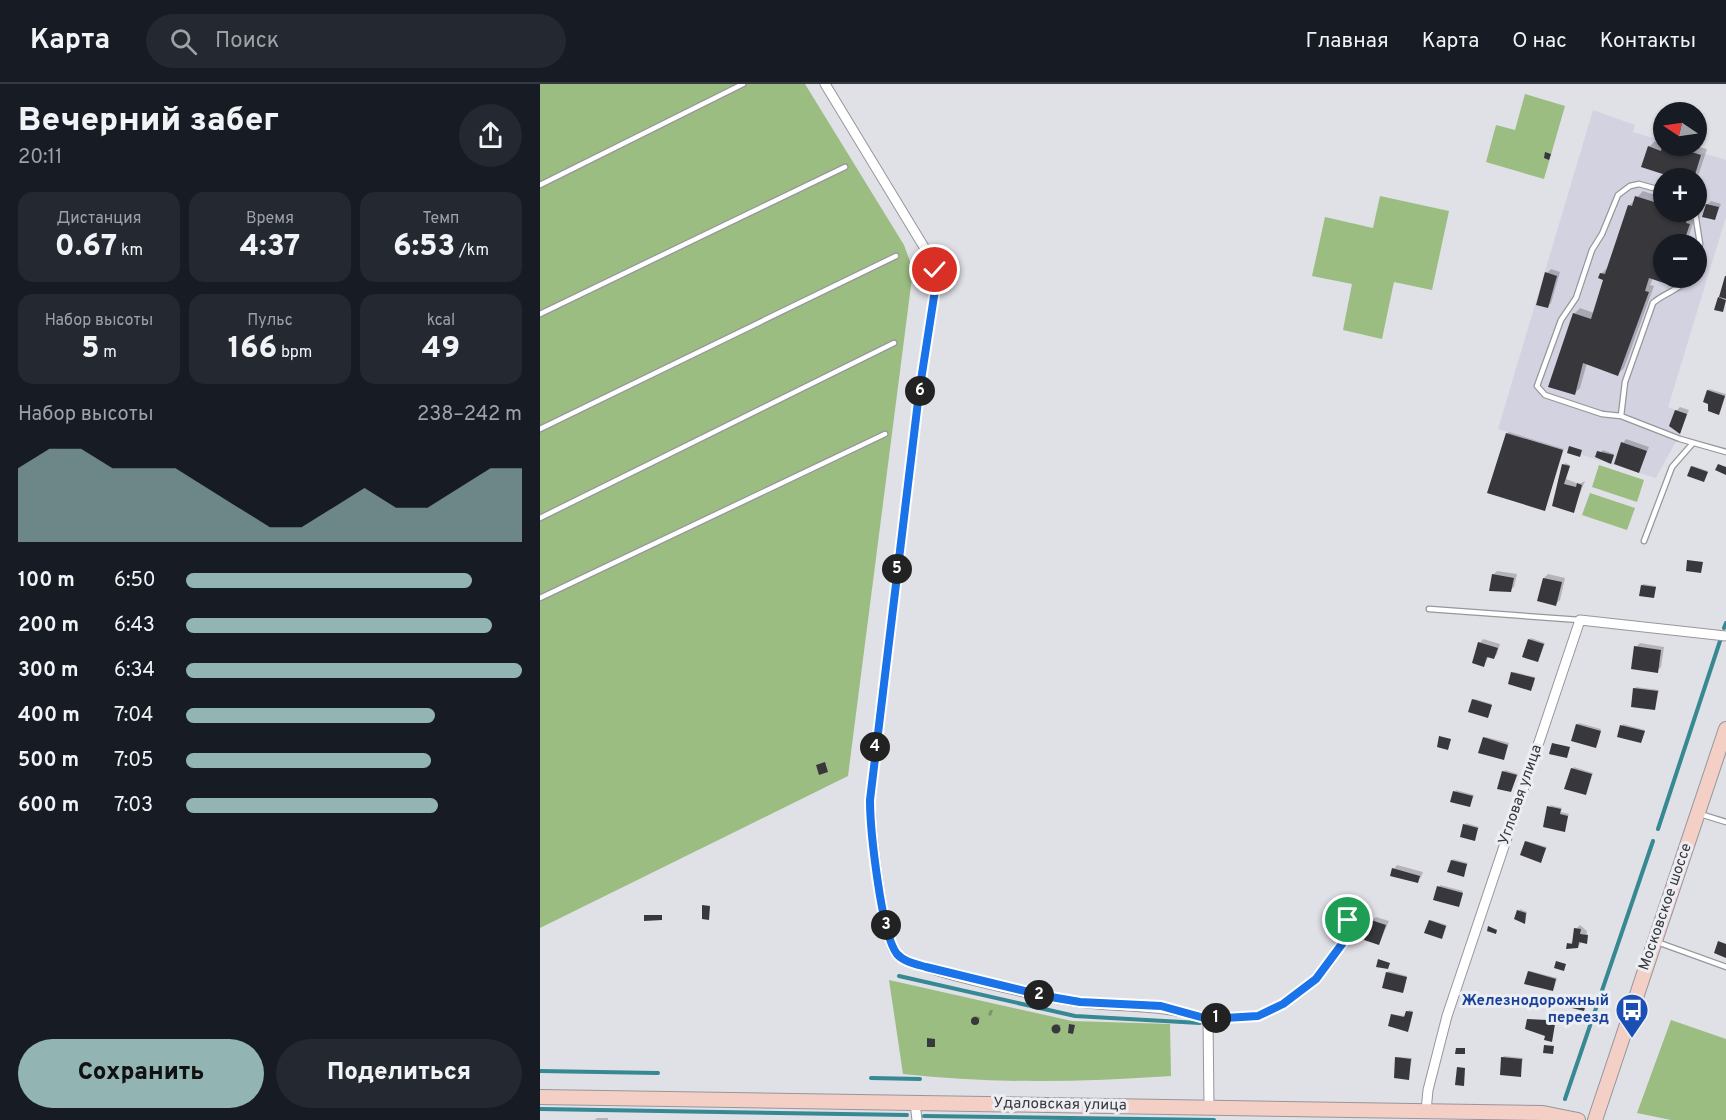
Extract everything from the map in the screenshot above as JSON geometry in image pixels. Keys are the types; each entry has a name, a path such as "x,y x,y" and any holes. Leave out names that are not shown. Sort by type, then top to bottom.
{"main road":[{"name":"Московское шоссе","path":"1595,1120 1726,729"},
{"name":"Удаловская улица","path":"540,1097 1209,1107 1307,1114 1484,1116 1543,1113 1578,1120"}],"street":[{"path":"825,84 927,252 935,270 935,290 919,393 870,800 870,829 888,932 895,952 910,963 1045,996 1080,1002 1174,1008 1208,1019 1209,1107"},
{"path":"1580,620 1726,636"},
{"name":"Угловая улица","path":"1417,1114 1428,1090 1447,1016 1580,620"},
{"path":"915,1103 917,1120"}],"lane":[{"path":"540,185 743,84"},
{"path":"540,314 845,167"},
{"path":"1653,188 1639,184 1630,186 1618,195 1602,234 1592,250 1576,298 1561,320 1537,386 1545,395 1602,414 1621,416 1693,443 1726,452"},
{"path":"540,429 896,256"},
{"path":"1621,416 1625,382 1653,303 1661,296 1679,288"},
{"path":"540,518 894,343"},
{"path":"540,598 885,434"},
{"path":"1644,541 1672,467 1693,443"},
{"path":"1429,609 1580,620"},
{"path":"1698,813 1726,822"},
{"path":"1208,1019 1258,1016 1283,1004 1316,979 1331,961 1342,944 1348,920"},
{"path":"1654,941 1726,967"}],"shaded area":[{"path":"1593,110 1635,125 1633,132 1653,138 1653,156 1707,154 1726,160 1726,217 1707,279 1707,234 1653,234 1653,288 1704,288 1668,407 1687,414 1680,434 1656,478 1498,429"}],"green space":[{"path":"540,84 805,84 904,245 913,270 848,776 540,928"},
{"path":"1525,94 1565,106 1544,179 1486,162 1496,125 1515,130"},
{"path":"1380,196 1449,211 1432,290 1394,282 1382,339 1343,330 1352,284 1312,276 1325,217 1373,228"},
{"path":"1599,465 1644,480 1637,502 1592,487"},
{"path":"1590,493 1635,508 1627,530 1582,515"},
{"path":"889,980 1072,1021 1170,1024 1171,1076 1037,1081 903,1074"},
{"path":"1671,1020 1726,1039 1726,1120 1671,1120 1637,1113"}],"building":[{"path":"1648,146 1653,148 1653,156 1701,156 1697,168 1653,168 1653,171 1641,167"},
{"path":"1545,152 1551,154 1549,160 1544,158"},
{"path":"1635,196 1653,202 1653,222 1686,222 1690,224 1686,234 1653,234 1653,279 1649,278 1645,291 1649,292 1618,376 1583,363 1575,395 1548,387 1573,313 1591,319 1603,280 1598,278 1600,273 1605,274 1628,205 1632,206"},
{"path":"1707,204 1719,207 1715,220 1707,218"},
{"path":"1545,272 1557,276 1548,308 1536,305"},
{"path":"1726,276 1726,299 1719,297"},
{"path":"1718,297 1726,300 1723,312 1714,310"},
{"path":"1707,390 1725,396 1719,415 1708,411 1708,404 1703,402"},
{"path":"1675,410 1687,414 1680,434 1669,426"},
{"path":"1506,433 1563,450 1545,511 1487,493"},
{"path":"1621,442 1647,451 1639,473 1614,464"},
{"path":"1569,446 1582,450 1580,457 1567,453"},
{"path":"1597,451 1614,455 1611,464 1595,457"},
{"path":"1562,464 1570,466 1564,484 1576,487 1577,483 1582,485 1574,513 1552,506"},
{"path":"1718,464 1726,467 1726,475 1715,470"},
{"path":"1691,466 1708,472 1704,482 1687,476"},
{"path":"1687,560 1703,562 1701,573 1686,571"},
{"path":"1492,574 1514,578 1511,592 1489,591"},
{"path":"1543,578 1562,582 1556,606 1537,601"},
{"path":"1641,585 1656,587 1654,598 1639,596"},
{"path":"1528,639 1544,644 1538,662 1522,657"},
{"path":"1478,642 1498,648 1494,659 1487,657 1484,667 1472,663"},
{"path":"1634,646 1661,650 1658,673 1631,669"},
{"path":"1511,672 1535,678 1531,691 1508,684"},
{"path":"1633,688 1658,691 1655,710 1631,707"},
{"path":"1472,699 1492,705 1488,718 1468,712"},
{"path":"1576,724 1601,731 1596,748 1571,741"},
{"path":"1620,725 1645,731 1641,743 1617,737"},
{"path":"1439,736 1451,739 1448,750 1437,747"},
{"path":"1483,737 1508,745 1504,760 1478,753"},
{"path":"1552,743 1570,747 1567,758 1549,754"},
{"path":"825,762 828,772 819,775 816,765"},
{"path":"1571,768 1592,774 1586,795 1564,789"},
{"path":"1502,771 1517,775 1511,792 1497,789"},
{"path":"1453,791 1473,796 1470,807 1450,802"},
{"path":"1547,806 1561,809 1560,814 1568,816 1565,832 1543,827"},
{"path":"1463,824 1478,828 1475,841 1460,837"},
{"path":"1525,841 1546,848 1541,863 1520,855"},
{"path":"1451,860 1467,864 1464,877 1447,872"},
{"path":"1392,868 1420,876 1418,883 1390,876"},
{"path":"1437,886 1463,893 1459,907 1433,900"},
{"path":"702,905 710,906 709,920 702,919"},
{"path":"1517,910 1526,913 1525,924 1514,919"},
{"path":"644,915 662,915 662,920 644,921"},
{"path":"1371,920 1386,925 1379,945 1364,940"},
{"path":"1429,920 1446,926 1442,939 1424,933"},
{"path":"1488,926 1497,930 1496,934 1487,931"},
{"path":"1574,928 1581,929 1580,934 1588,935 1587,944 1579,942 1578,948 1566,949 1567,943 1572,944"},
{"path":"1718,941 1726,944 1726,958 1714,953"},
{"path":"1378,959 1390,963 1388,969 1376,967"},
{"path":"1556,961 1566,964 1564,971 1554,968"},
{"path":"1528,971 1556,979 1553,991 1524,984"},
{"path":"1386,972 1407,977 1403,993 1382,988"},
{"path":"1467,993 1477,996 1476,1001 1465,998"},
{"path":"1567,996 1587,1001 1584,1011 1564,1006"},
{"path":"1406,1011 1413,1012 1408,1032 1388,1026 1391,1014 1404,1017"},
{"path":"975,1017 979,1021 975,1025 971,1021"},
{"path":"1548,1017 1556,1018 1552,1042 1544,1040 1545,1036 1525,1029 1527,1019 1547,1020"},
{"path":"1069,1024 1075,1025 1073,1034 1068,1033"},
{"path":"1056,1025 1060,1029 1056,1033 1052,1029"},
{"path":"927,1038 935,1039 935,1047 927,1047"},
{"path":"1544,1045 1554,1046 1553,1054 1543,1053"},
{"path":"1456,1048 1465,1048 1465,1054 1455,1054"},
{"path":"1395,1057 1411,1059 1409,1080 1394,1078"},
{"path":"1501,1057 1522,1059 1521,1077 1500,1075"},
{"path":"1457,1067 1465,1068 1464,1086 1455,1085"}],"waterway":[{"path":"1724,628 1726,623"},
{"path":"1658,829 1720,641"},
{"path":"1565,1099 1653,841"},
{"path":"899,976 1075,1016 1200,1023"},
{"path":"540,1071 658,1073"},
{"path":"871,1078 920,1079"},
{"path":"540,1109 907,1115"},
{"path":"924,1116 1214,1120"}],"place":[{"name":"Железнодорожный переезд","path":"1632,1039"}],"route":[{"path":"935,270 935,290 919,393 870,800 870,829 888,932 895,952 910,963 1045,996 1080,1002 1161,1006 1186,1011 1208,1019 1258,1016 1283,1004 1316,979 1342,944 1348,920"}]}
